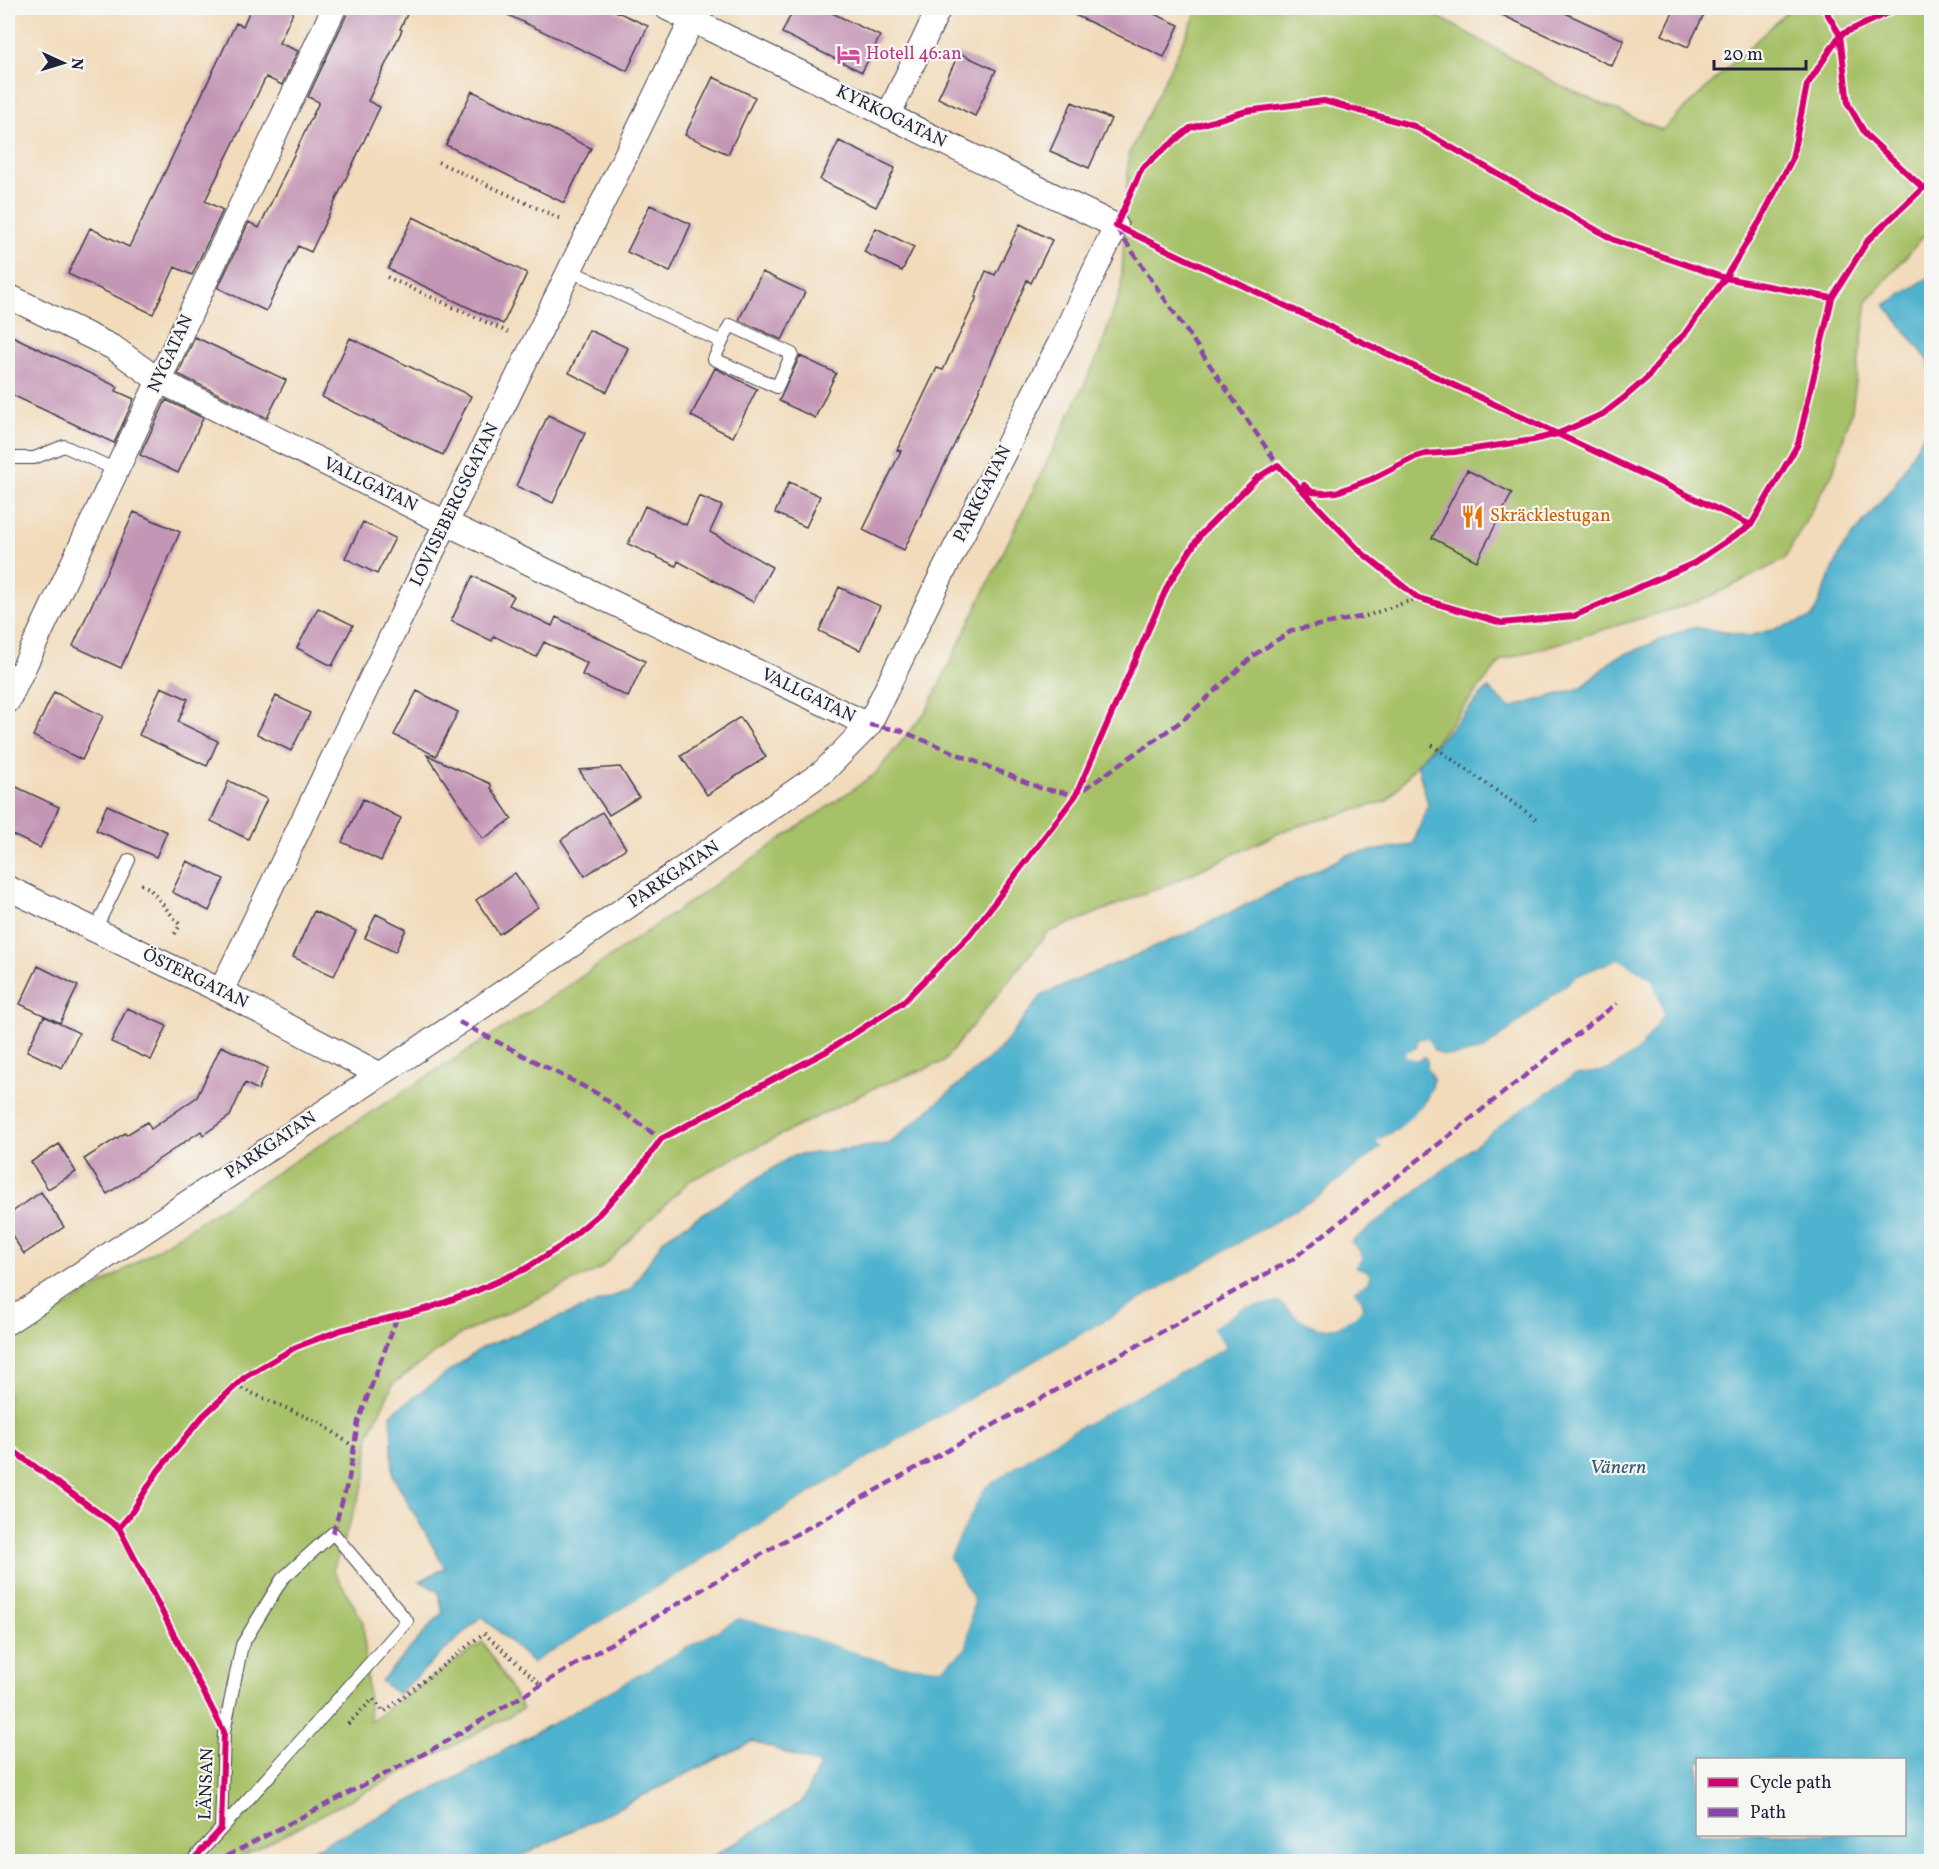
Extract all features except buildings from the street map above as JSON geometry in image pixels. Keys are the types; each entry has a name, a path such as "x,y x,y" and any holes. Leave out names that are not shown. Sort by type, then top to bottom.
{"street":[{"name":"NYGATAN","path":"8,701 334,8"},
{"name":"KYRKOGATAN","path":"667,8 1116,226"},
{"path":"888,116 939,8"},
{"name":"LOVISEBERGSGATAN","path":"221,991 446,523 692,20"},
{"name":"PARKGATAN","path":"8,1322 464,1019 823,772 868,724 1062,339 1116,226"},
{"name":"VALLGATAN","path":"8,296 114,348 158,380 446,523 868,724"},
{"name":"ÖSTERGATAN","path":"8,888 221,991 379,1074"}],"lane":[{"path":"569,270 722,342"},
{"path":"730,325 792,354 777,387 714,359 722,342 730,325"},
{"path":"8,458 34,458 64,446 116,471"},
{"path":"95,930 129,860"},
{"name":"LÄNSAN","path":"191,1862 407,1621 333,1533 282,1579 242,1646 224,1732 221,1828"}],"path":[{"path":"438,162 588,232"},
{"path":"387,277 534,343"},
{"path":"1366,616 1418,598"},
{"path":"1432,745 1536,819"},
{"path":"122,876 149,888 180,925 161,962"},
{"path":"236,1386 322,1424 354,1447"},
{"path":"373,1699 384,1712 484,1633 541,1685"}],"green space":[{"path":"1199,8 1423,8 1563,87 1662,130 1791,8 1931,8 1931,228 1867,301 1852,410 1833,472 1784,560 1703,600 1502,660 1387,801 1288,829 1178,880 1047,933 943,1062 874,1088 689,1181 600,1269 458,1336 393,1384 369,1434 366,1477 333,1570 363,1621 370,1721 483,1642 523,1709 234,1861 8,1862 8,1344 552,997 875,774 927,710 1099,354 1121,289 1129,154"}],"water":[{"path":"1931,276 1931,375 1929,361 1885,305"},
{"name":"Vänern","path":"1931,415 1931,1861 705,1861 802,1802 820,1765 753,1741 511,1861 288,1862 452,1780 739,1618 787,1630 891,1664 942,1668 966,1648 973,1599 949,1558 984,1488 1052,1442 1226,1347 1211,1328 1244,1307 1280,1302 1305,1322 1320,1328 1335,1327 1342,1323 1363,1307 1361,1299 1354,1291 1365,1284 1370,1277 1367,1271 1353,1267 1361,1258 1359,1251 1350,1243 1513,1115 1573,1075 1609,1069 1638,1050 1664,1014 1651,980 1619,959 1578,976 1483,1051 1458,1056 1443,1056 1433,1050 1427,1038 1418,1040 1417,1048 1405,1053 1419,1060 1425,1055 1428,1062 1433,1084 1425,1102 1398,1130 1377,1141 1383,1146 1317,1198 890,1445 533,1663 482,1616 398,1694 381,1681 443,1612 438,1591 420,1581 445,1568 393,1476 391,1414 483,1347 630,1290 664,1239 792,1156 889,1144 999,1050 1043,994 1186,934 1350,854 1413,845 1428,804 1417,764 1488,688 1510,708 1581,688 1614,659 1692,627 1750,636 1812,618 1842,549 1895,484 1923,436"}],"pier":[{"path":"1619,959 1652,980 1664,1014 1638,1050 1609,1069 1573,1075 1513,1115 1350,1242 1359,1251 1361,1259 1354,1267 1367,1271 1370,1277 1365,1284 1354,1291 1361,1299 1363,1307 1354,1317 1336,1327 1319,1328 1299,1318 1280,1302 1244,1307 1212,1328 1226,1347 1052,1442 984,1488 949,1558 973,1599 966,1648 942,1668 891,1664 787,1630 739,1618 547,1726 547,1723 738,1615 788,1628 892,1661 941,1665 963,1646 970,1600 946,1557 982,1486 1051,1439 1221,1346 1209,1326 1242,1304 1281,1299 1301,1315 1319,1325 1335,1324 1352,1314 1360,1306 1351,1290 1367,1277 1351,1268 1358,1258 1347,1244 1348,1241 1511,1112 1572,1073 1607,1066 1636,1048 1661,1014 1649,982 1618,962 1580,978 1484,1054 1458,1059 1442,1059 1431,1052 1425,1042 1421,1043 1419,1050 1409,1054 1418,1057 1426,1052 1431,1060 1431,1069 1436,1073 1438,1082 1429,1102 1400,1132 1382,1141 1385,1148 1319,1200 892,1447 534,1666 533,1663 890,1445 1317,1198 1382,1147 1376,1141 1398,1130 1426,1101 1435,1082 1433,1074 1428,1070 1425,1055 1419,1060 1406,1057 1405,1052 1417,1048 1418,1040 1427,1038 1433,1050 1443,1056 1458,1056 1483,1051 1578,976"}],"marked path":[{"path":"1117,229 1278,465 1283,468"},
{"path":"869,725 899,730 1040,788 1076,795 1183,720 1254,655 1293,630 1366,616"},
{"path":"215,1862 433,1749 784,1541 1293,1259 1617,1003"},
{"path":"459,1022 598,1094 661,1139"},
{"path":"333,1533 349,1478 358,1422 398,1315"}],"cycle path":[{"path":"1824,8 1840,35 1848,104 1866,135 1923,188"},
{"path":"1304,485 1312,492 1337,492 1372,479 1425,454 1455,452 1557,434 1603,414 1625,397 1648,377 1671,347 1684,335 1725,278 1760,221 1792,159 1807,85 1840,35 1898,8"},
{"path":"1751,525 1116,226 1142,168 1190,128 1246,111 1324,101 1414,126 1614,240 1725,278 1832,298"},
{"path":"119,1528 158,1471 203,1416 245,1377 296,1347 341,1330 429,1308 476,1291 525,1269 561,1246 599,1214 636,1174 661,1139 827,1051 902,1003 970,935 1076,795 1168,585 1201,534 1257,478 1278,465 1361,552 1418,598 1502,623 1574,616 1694,563 1751,525 1798,444 1832,298 1868,240 1923,188 1932,184"},
{"path":"8,1447 119,1528 224,1732 221,1829 191,1862"}],"place":[{"name":"Hotell 46:an","path":"848,54"},
{"name":"Skräcklestugan","path":"1472,516"}]}
